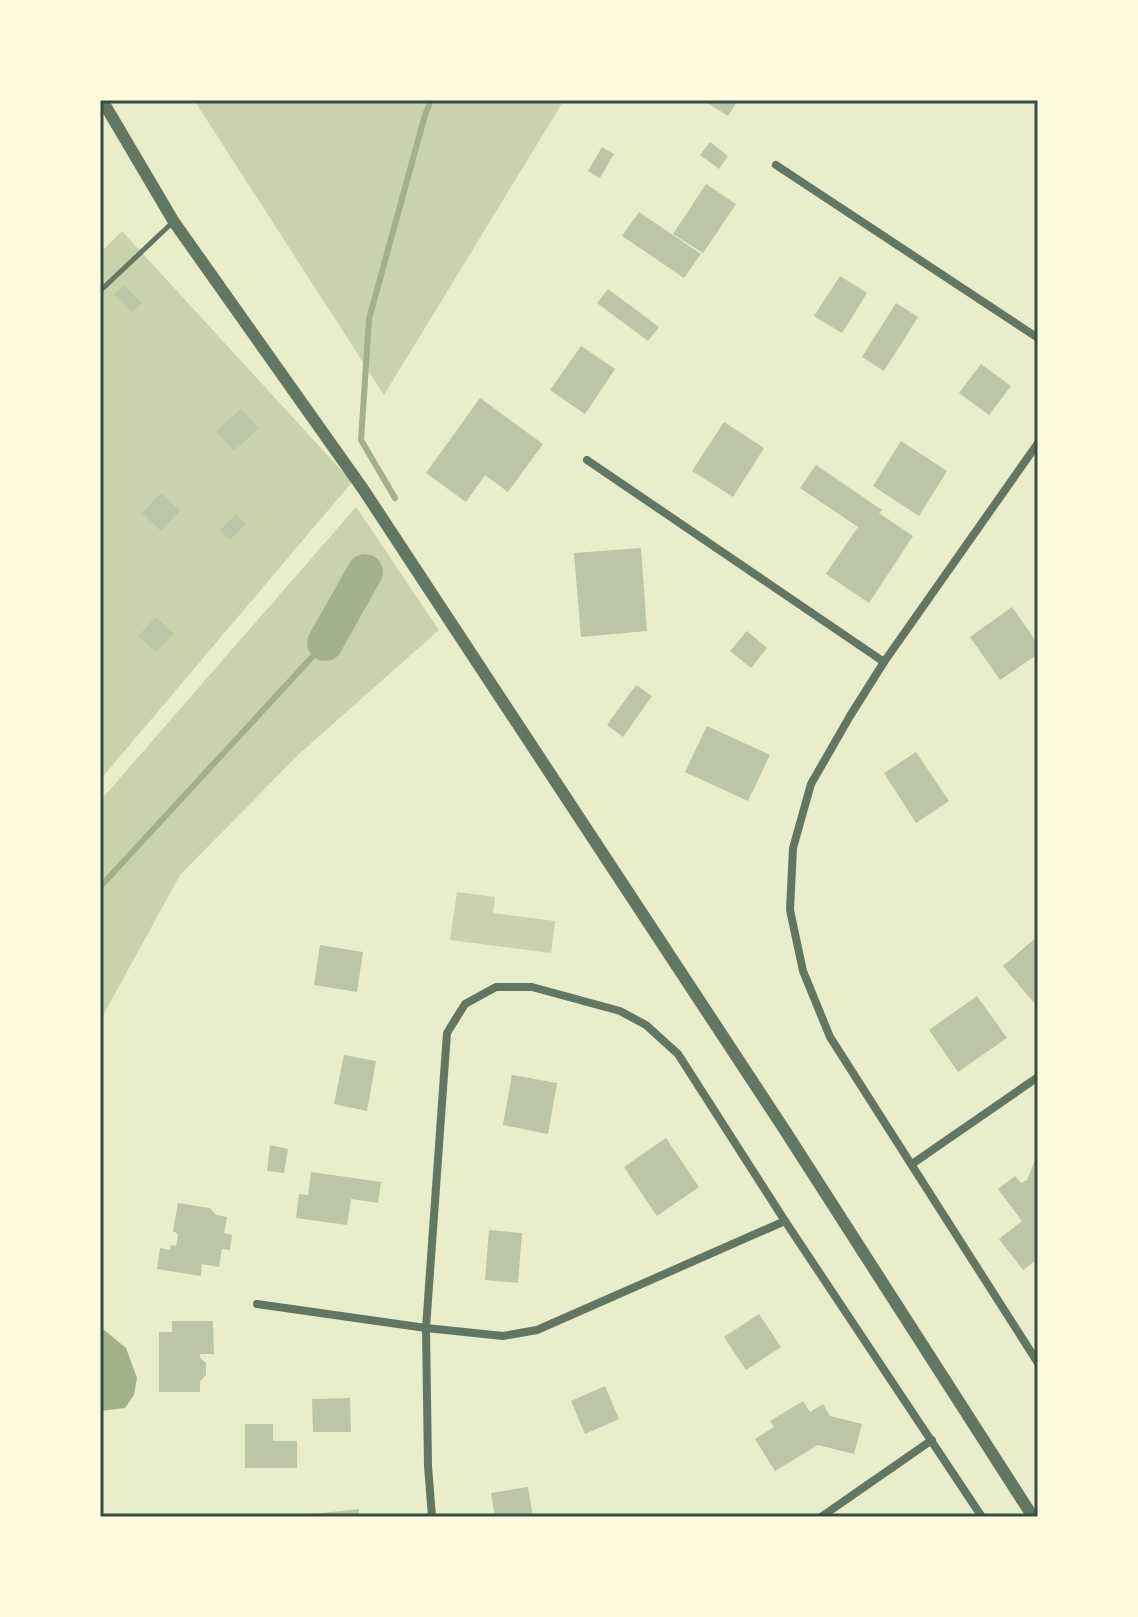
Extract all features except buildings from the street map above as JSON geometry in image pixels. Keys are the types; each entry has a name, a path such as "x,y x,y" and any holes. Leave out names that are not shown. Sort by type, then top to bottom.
{"street":[{"path":"102,100 174,222 363,489 784,1129 1033,1517"},
{"path":"776,165 1038,338"},
{"path":"1038,443 884,662 811,784 793,848 790,910 803,971 830,1037 1038,1363"},
{"path":"587,460 884,662"},
{"path":"432,1517 426,1328 447,1033 465,1004 496,987 532,987 620,1011 646,1025 678,1054 982,1517"},
{"path":"912,1164 1038,1077"},
{"path":"257,1304 503,1336 537,1330 785,1221"},
{"path":"821,1517 932,1440"}],"lane":[{"path":"100,291 174,222"}],"shaded area":[{"path":"194,100 564,100 384,395"},
{"path":"122,231 352,482 100,780 100,253"},
{"path":"356,507 439,630 299,754 180,875 100,1021 100,801"},
{"path":"457,892 495,897 493,913 555,921 551,953 450,940"},
{"path":"103,1329 126,1348 137,1378 134,1395 125,1408 100,1411 100,1331"}],"waterway":[{"path":"395,498 361,440 369,319 431,100"},
{"path":"325,643 365,572"},
{"path":"100,887 325,643"}]}
